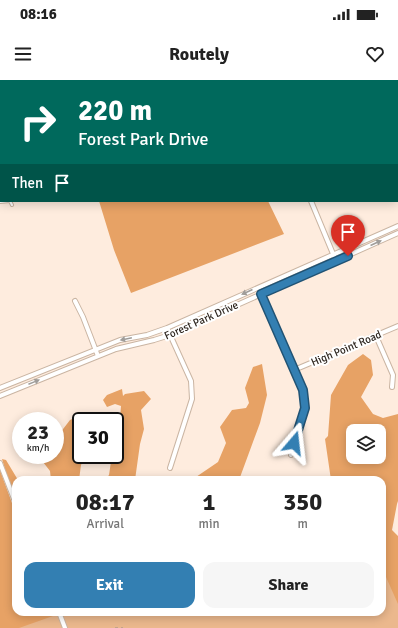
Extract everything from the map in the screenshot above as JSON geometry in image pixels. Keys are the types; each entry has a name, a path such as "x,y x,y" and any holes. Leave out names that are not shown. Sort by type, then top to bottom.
{"street":[{"path":"311,202 336,261"},
{"name":"Forest Park Drive","path":"0,388 120,340 147,335 167,328 398,226"},
{"name":"Forest Park Drive","path":"0,396 116,349 170,335 398,234"},
{"path":"258,288 303,390 305,408 290,455"},
{"path":"75,301 83,317 98,356"},
{"name":"High Point Road","path":"294,370 398,326"},
{"path":"167,328 191,381 192,399 170,468"},
{"path":"376,336 393,375 392,387"},
{"path":"0,463 12,494"},
{"path":"60,616 65,628"}],"path":[{"path":"115,628 123,628"}],"shaded area":[{"path":"99,202 268,202 284,234 131,293 114,250"},
{"path":"363,354 371,360 373,375 361,397 373,414 383,418 398,414 398,501 392,530 398,536 398,604 386,577 386,476 330,476 325,439 328,436 331,395 348,365"},
{"path":"262,364 267,395 260,423 240,476 197,476 218,462 226,443 220,427 232,410 246,408 249,403 245,388 253,367"},
{"path":"122,389 123,396 125,394 144,391 151,399 141,410 144,429 140,444 136,476 108,476 111,464 124,464 124,412 121,412 121,406 115,404 107,407 103,400 107,395"},
{"path":"72,419 72,464 82,464 80,476 51,476 50,471 45,464 64,464 64,428"},
{"path":"2,459 6,460 16,476 12,476 12,487"},
{"path":"0,470 12,503 12,616 53,616 19,628 0,628"},
{"path":"386,541 398,547 398,628 0,628 0,574 12,602 12,616 386,616"}],"route":[{"path":"294,443 305,408 303,390 261,294 348,256"}]}
